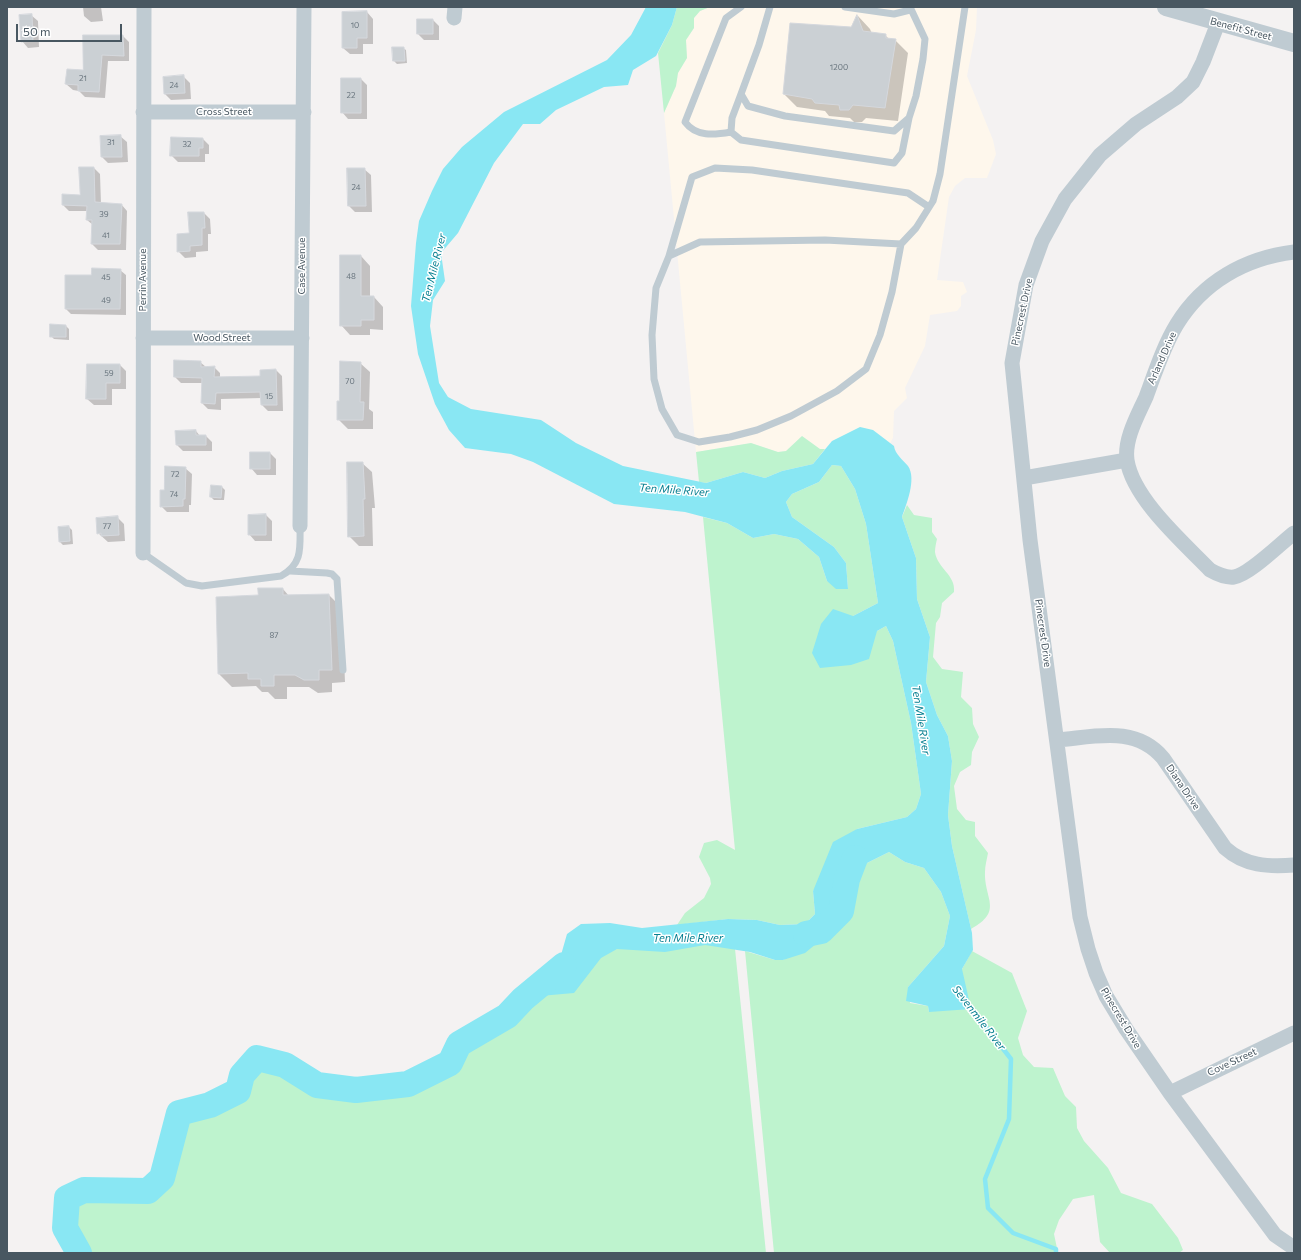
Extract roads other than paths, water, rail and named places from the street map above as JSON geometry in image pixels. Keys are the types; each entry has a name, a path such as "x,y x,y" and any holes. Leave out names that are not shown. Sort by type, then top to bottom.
{"street":[{"name":"Perrin Avenue","path":"142,553 144,7"},
{"name":"Case Avenue","path":"300,526 304,7"},
{"name":"Benefit Street","path":"1166,7 1218,23 1294,43"},
{"name":"Pinecrest Drive","path":"1218,23 1203,62 1193,82 1177,97 1136,124 1100,155 1065,199 1042,241 1026,285 1012,363 1015,408 1030,540 1080,917 1088,949 1106,996 1126,1029 1170,1093 1275,1235 1294,1248"},
{"name":"Cross Street","path":"144,112 304,112"},
{"name":"Arland Drive","path":"1127,460 1131,433 1166,346 1177,324 1194,302 1224,276 1240,266 1257,259 1294,252"},
{"name":"Wood Street","path":"143,338 302,338"},
{"path":"1024,478 1127,460 1139,490 1153,509 1210,570 1220,576 1234,577 1247,571 1294,532"},
{"name":"Diana Drive","path":"1057,740 1111,735 1128,736 1142,740 1155,749 1163,758 1225,848 1235,857 1247,863 1259,865 1294,865"},
{"name":"Cove Street","path":"1170,1093 1294,1034"}],"lane":[{"path":"741,7 726,18 685,122 690,129 713,135 731,132 741,140 894,163 902,153 909,118 916,96 925,39 910,9 894,14 845,7"},
{"path":"731,132 732,118 759,45 770,7"},
{"path":"929,207 908,193 884,188 752,170 715,168 692,177 669,256 656,288 652,335 654,378 662,409 677,435 698,442 730,438 757,430 791,416 837,391 866,369 880,335 892,292 901,244 916,228 933,201 940,174 965,7"},
{"path":"741,94 748,106 785,116 863,128 894,131 909,118"},
{"path":"669,256 700,242 825,240 901,244"},
{"path":"142,553 186,583 193,586 281,576 290,571 298,562 300,526"},
{"path":"290,571 327,572 335,576 337,579 343,670"}],"water":[{"path":"646,7 677,7 672,25 656,56 633,70 628,85 604,87 556,110 540,124 523,124 494,163 458,233 441,253 445,281 433,300 430,326 439,383 448,397 471,409 541,420 576,443 623,466 706,483 743,472 765,478 782,471 813,464 832,441 860,427 873,430 894,446 898,454 908,466 911,478 910,492 902,517 916,558 917,599 930,637 926,682 937,715 948,736 952,761 948,815 952,846 972,933 973,950 962,969 971,1009 929,1012 928,1006 906,1001 908,987 944,946 950,916 941,892 924,868 905,862 889,852 859,867 847,887 828,934 805,953 783,960 775,960 750,952 705,945 665,952 617,949 601,958 574,993 540,996 536,988 538,970 561,955 567,934 581,924 610,923 642,928 728,919 757,920 780,925 805,924 815,914 813,891 833,842 857,829 907,817 916,809 921,794 911,723 893,641 886,626 877,631 869,659 851,665 820,668 812,653 821,624 833,609 853,616 878,603 866,524 855,489 841,466 832,465 819,482 792,494 786,502 792,517 834,547 846,563 848,589 836,589 827,581 819,557 798,539 774,534 753,538 727,523 685,512 614,504 533,462 511,454 465,448 449,430 435,404 418,354 411,306 419,221 443,169 462,147 504,112 607,60 631,35"}],"waterway":[{"name":"Ten Mile River","path":"806,934 821,931 841,911 847,879 855,858"},
{"name":"Ten Mile River","path":"79,1253 65,1228 67,1198 84,1190 148,1191 162,1178 179,1113 210,1105 238,1091 242,1075 257,1058 285,1065 317,1085 356,1090 408,1084 450,1063 459,1044 507,1016 523,999 564,965"},
{"name":"Sevenmile River","path":"966,1001 1011,1059 1009,1119 985,1179 988,1208 1013,1233 1056,1249 1056,1253"}]}
